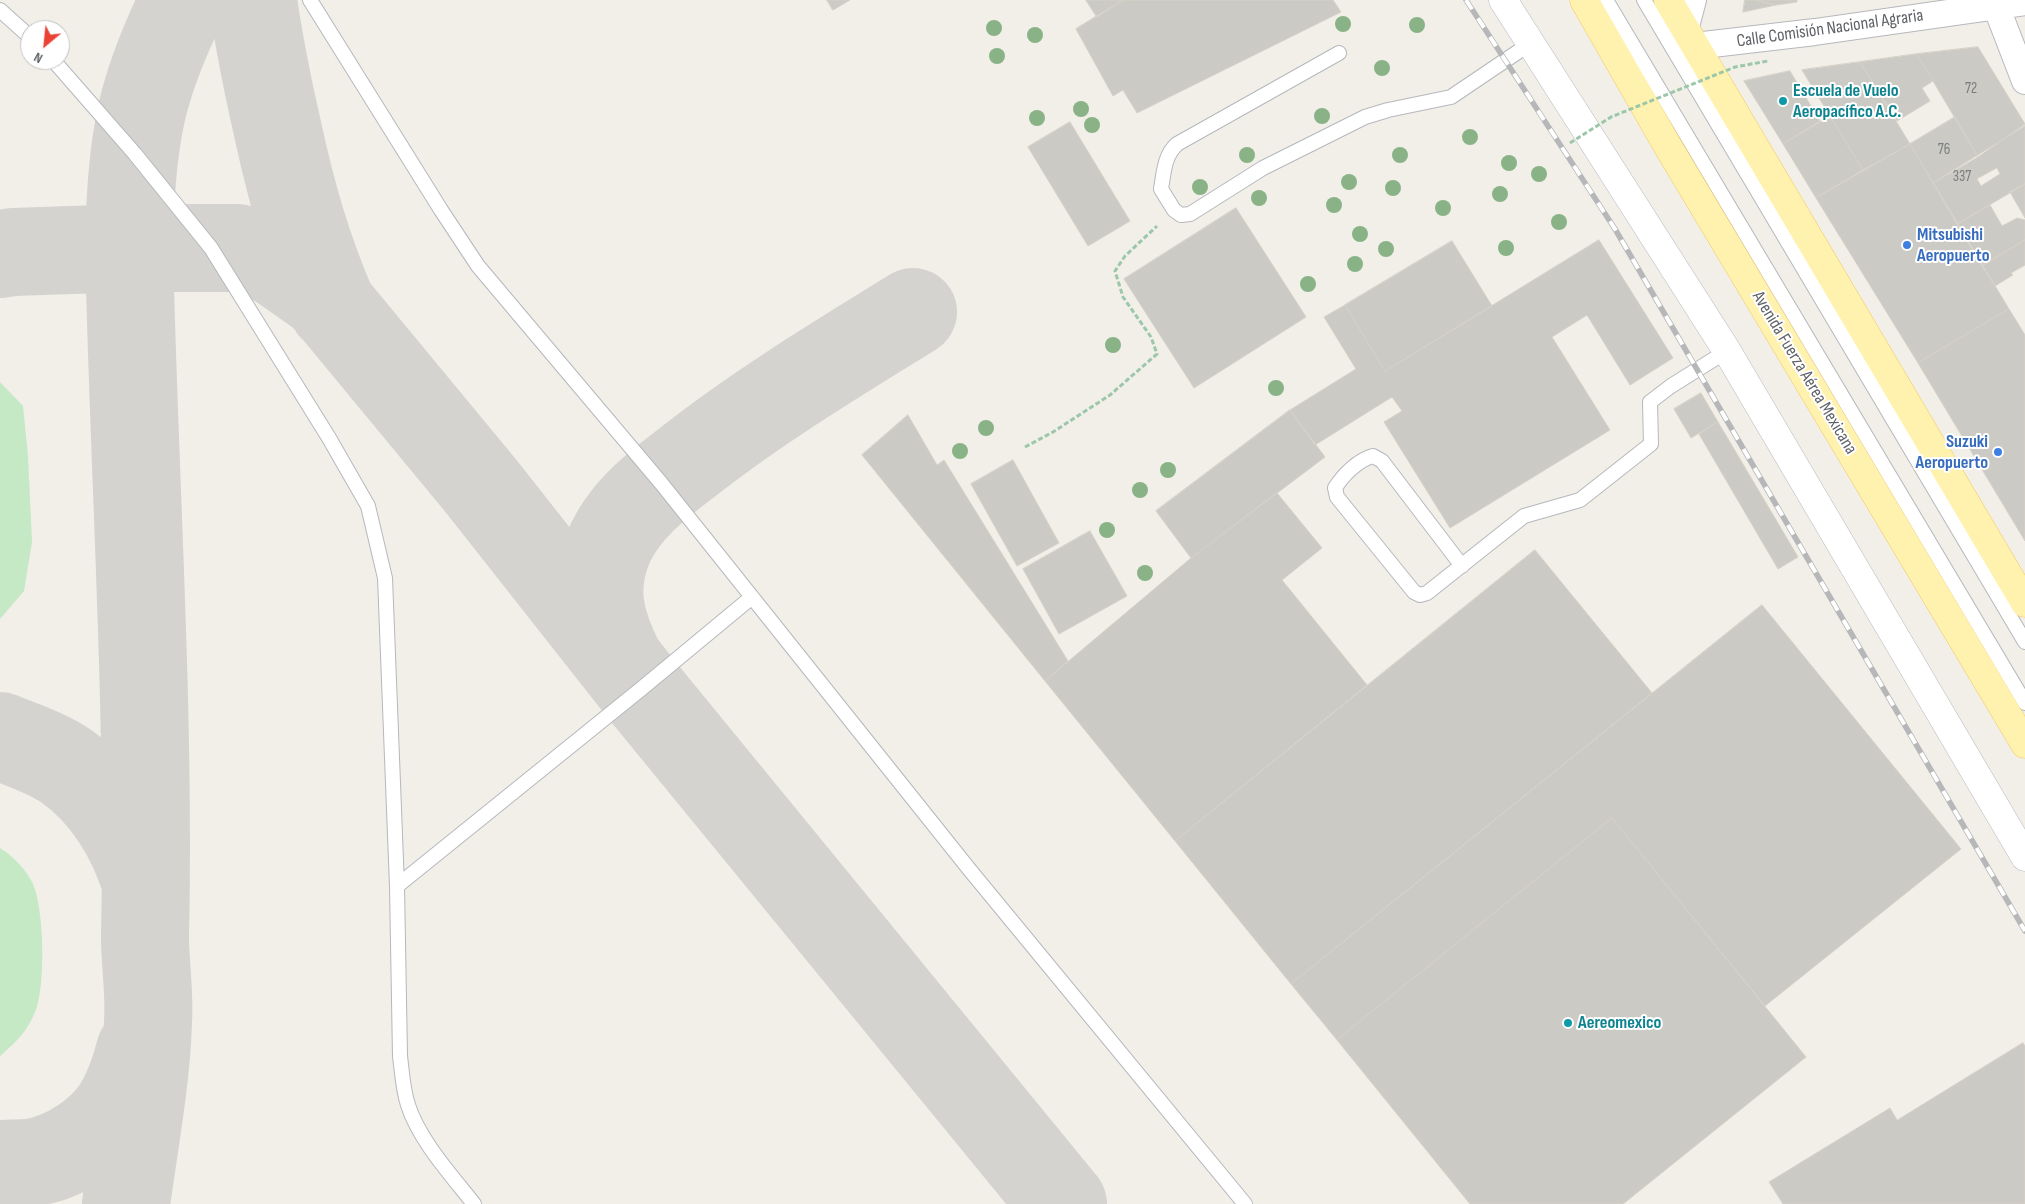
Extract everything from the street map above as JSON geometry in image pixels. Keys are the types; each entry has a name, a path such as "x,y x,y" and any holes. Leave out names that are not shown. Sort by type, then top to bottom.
{"main road":[{"path":"1564,0 1611,44"},
{"name":"Avenida Fuerza Aérea Mexicana","path":"1584,0 1611,44 1667,145 2025,744"},
{"path":"1668,0 2025,604"}],"street":[{"path":"1503,0 1727,350 2025,857"},
{"path":"1690,38 1693,0"},
{"name":"Calle Comisión Nacional Agraria","path":"1690,38 1815,32 1997,3 2025,2"},
{"path":"1997,3 2025,81"}],"lane":[{"path":"310,0 478,266 661,483 969,869 1245,1204"},
{"path":"1606,0 2025,703"},
{"path":"1644,0 2025,642"},
{"path":"0,10 20,28"},
{"path":"1339,53 1177,144 1170,151 1165,161 1161,190 1174,210 1181,215 1190,214 1263,168 1365,117 1451,96 1531,43"},
{"path":"62,70 136,154 211,248 329,438 368,506 385,578 397,886 400,1056 408,1106 434,1152 474,1204"},
{"path":"1462,566 1382,461 1373,456 1364,458 1340,480 1335,488 1337,497 1414,592 1420,596 1427,593 1462,566 1524,516 1580,500 1651,444 1650,402 1671,386 1727,350"},
{"path":"397,886 633,696 752,597"}],"path":[{"path":"1570,142 1611,117 1735,67 1768,61"},
{"path":"1024,447 1053,432 1110,395 1157,354 1151,337 1124,297 1115,271 1125,256 1174,210"}],"green space":[{"path":"0,382 23,406 28,456 32,542 24,591 0,619"},
{"path":"0,848 19,863 33,884 40,911 42,967 39,1000 35,1012 21,1036 0,1056"}],"building":[{"path":"827,0 850,0 833,10"},
{"path":"1086,0 1123,0 1097,17"},
{"path":"1123,0 1333,0 1341,12 1137,113 1123,90 1113,96 1076,29"},
{"path":"1745,0 1754,0 1776,5 1743,12"},
{"path":"1754,0 1797,0 1797,2 1776,5"},
{"path":"1978,47 2025,124 1978,157 1917,54"},
{"path":"1917,54 1933,81 1922,88 1930,101 1897,121 1860,62"},
{"path":"1860,62 1910,144 1863,170 1802,70"},
{"name":"Escuela de Vuelo Aeropacífico A.C.","path":"1790,71 1820,121 1783,144 1744,81"},
{"path":"1830,116 1863,170 1816,198 1783,144"},
{"path":"1955,117 1978,157 1933,183 1910,144"},
{"path":"1070,122 1130,221 1088,246 1028,147"},
{"path":"2025,126 2025,184 1957,224 1933,183","holes":["1997,168 2000,174 1981,186 1977,179"]},
{"name":"Mitsubishi Aeropuerto","path":"1910,144 2009,309 1918,363 1816,198"},
{"path":"2025,184 2025,218 2010,192"},
{"path":"1990,205 2002,226 2017,218 2025,220 2025,240 1982,266 1957,224"},
{"path":"1236,208 1306,317 1194,388 1124,279"},
{"path":"1599,240 1673,358 1630,385 1587,315 1552,337 1610,430 1450,528 1384,422 1402,411 1392,397 1315,445 1290,410 1356,369 1324,317 1345,305 1385,371"},
{"path":"2025,240 2025,265 1995,286 1982,266"},
{"path":"1452,241 1492,306 1385,371 1345,305"},
{"name":"Suzuki Aeropuerto","path":"2009,309 2025,335 2025,541 1918,363"},
{"path":"1701,393 1718,422 1691,438 1674,409"},
{"path":"1290,410 1325,457 1191,558 1156,511"},
{"path":"908,415 937,465 944,460 1068,661 1045,681 862,455"},
{"path":"1718,422 1798,557 1778,569 1699,434"},
{"path":"1013,460 1059,543 1017,566 971,484"},
{"path":"1277,493 1322,548 1282,580 1367,685 1175,841 1045,681 1191,558"},
{"path":"1090,531 1127,596 1059,634 1023,569"},
{"path":"1535,550 1652,693 1291,984 1175,841"},
{"path":"1762,605 1961,849 1765,1006 1612,818 1337,1040 1291,984"},
{"name":"Aereomexico","path":"1612,818 1806,1057 1623,1204 1470,1204 1337,1040"},
{"path":"2023,1043 2025,1046 2025,1204 1783,1204 1769,1182 1890,1108 1897,1120"}],"taxiway":[{"path":"126,1204 142,1091 147,1045 148,1011 145,936 145,764 131,334 130,213 132,179 142,111 160,54 184,0"},
{"path":"253,0 267,82 283,155 308,243 333,308"},
{"path":"0,254 129,248 238,248 259,254 279,264 323,295 481,486 641,689 1063,1204"},
{"path":"620,662 603,619 599,591 600,576 609,546 624,520 633,509 666,479 743,421 913,312"},
{"path":"0,736 59,761 93,790 116,818 133,850 146,883"},
{"path":"0,1164 31,1163 58,1155 81,1143 101,1127 110,1118 125,1095 140,1051"}],"railway":[{"path":"1466,0 1615,229 2025,931"}],"place":[{"name":"Escuela de Vuelo Aeropacífico A.C.","path":"1783,101"},
{"name":"Mitsubishi Aeropuerto","path":"1907,245"},
{"name":"Suzuki Aeropuerto","path":"1998,452"},
{"name":"Aereomexico","path":"1568,1023"}]}
